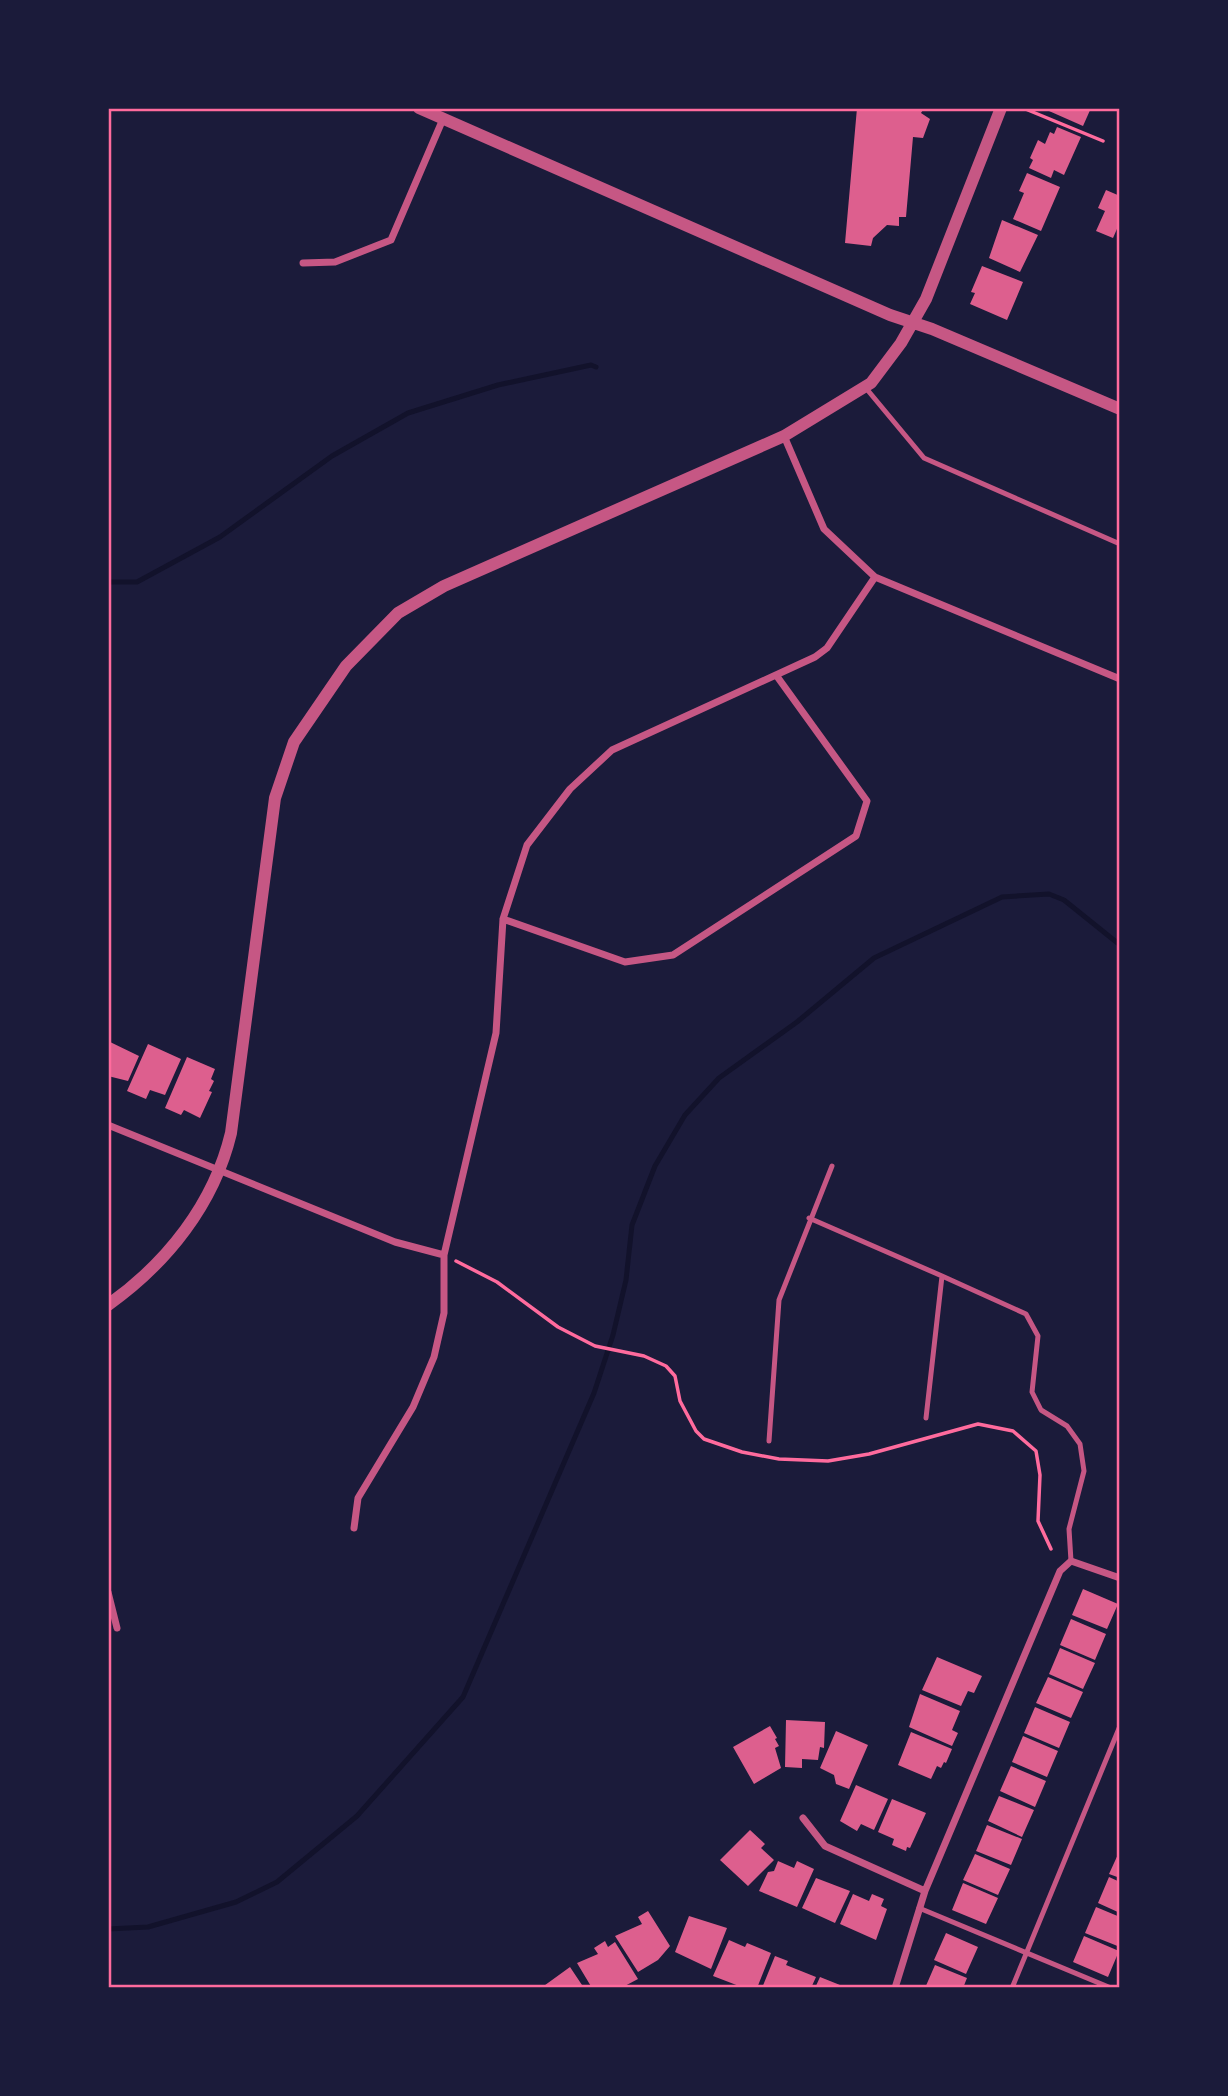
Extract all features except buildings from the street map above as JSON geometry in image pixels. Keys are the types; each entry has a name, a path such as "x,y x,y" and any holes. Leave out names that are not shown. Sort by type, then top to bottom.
{"street":[{"path":"419,108 1119,410"},
{"path":"108,1305 165,1255 206,1200 220,1171 231,1133 275,798 294,742 346,666 398,613 444,586 784,436 865,387 913,323 926,299 1001,108"},
{"path":"303,263 335,262 391,240 443,119"},
{"path":"784,436 824,529 874,577 1119,679"},
{"path":"354,1528 358,1498 413,1407 435,1357 444,1313 444,1255 496,1033 503,919 527,845 570,789 612,750 776,675 827,648 874,577"},
{"path":"503,919 625,962 673,955 856,836 867,802 776,675"},
{"path":"108,1125 395,1242 444,1255"},
{"path":"895,1987 925,1891 1060,1571 1071,1561 1119,1578"},
{"path":"108,1592 117,1628"},
{"path":"803,1818 825,1846 925,1891"}],"lane":[{"path":"865,387 924,458 1119,544"},
{"path":"769,1441 779,1300 809,1217 832,1166"},
{"path":"809,1217 1026,1314 1038,1336 1032,1392 1041,1410 1068,1426 1080,1444 1084,1471 1069,1529 1071,1561"},
{"path":"926,1418 942,1276"},
{"path":"1012,1987 1119,1726"},
{"path":"919,1908 1111,1987"}],"path":[{"path":"1023,108 1103,141"},
{"path":"444,1255 497,1282 558,1326 595,1346 644,1356 666,1366 675,1376 680,1401 696,1431 704,1439 742,1452 779,1459 828,1461 869,1454 978,1424 997,1425 1013,1431 1036,1451 1040,1475 1038,1521 1051,1549"}],"waterway":[{"path":"108,582 137,582 220,537 332,456 408,413 498,385 591,365 596,367"},
{"path":"108,1929 148,1927 236,1902 277,1882 357,1816 463,1697 594,1393 613,1335 626,1280 632,1225 655,1166 685,1115 719,1078 797,1022 874,958 1002,897 1049,894 1064,900 1120,945"}]}
